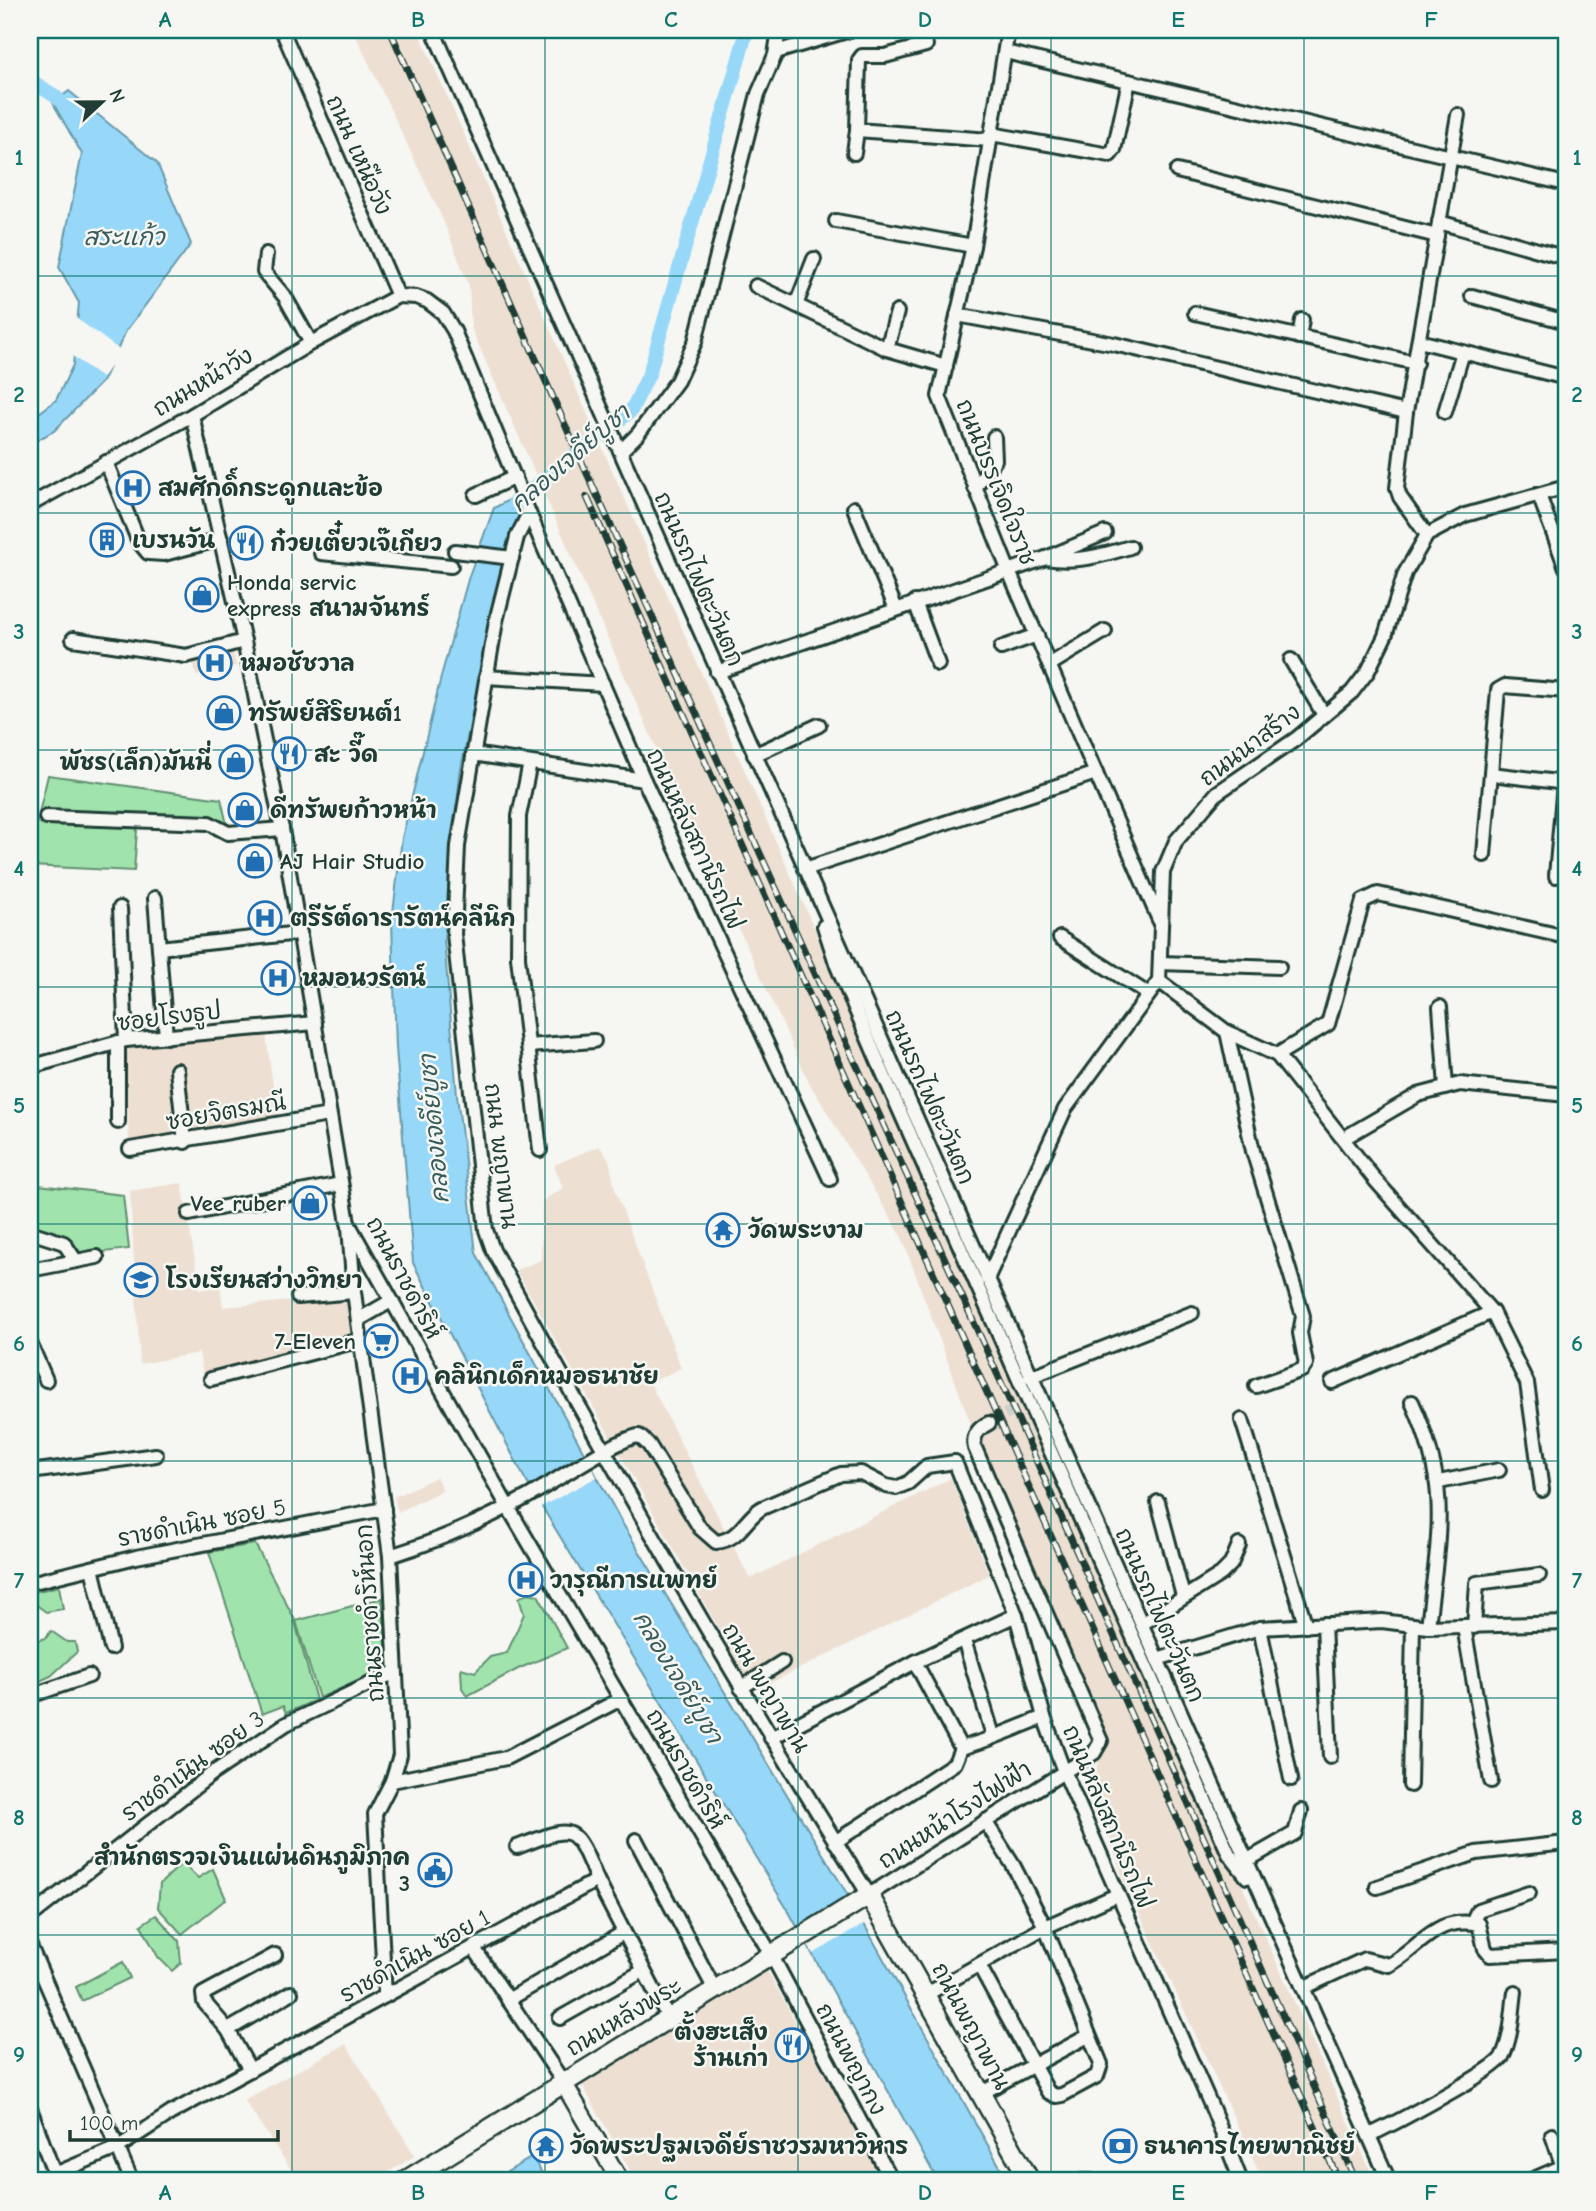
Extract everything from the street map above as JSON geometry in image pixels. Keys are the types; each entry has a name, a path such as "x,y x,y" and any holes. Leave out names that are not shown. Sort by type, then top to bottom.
{"main road":[{"name":"ถนนหลังพระ","path":"405,2181 863,1898"},
{"name":"ถนนพญาพาน","path":"863,1898 927,1994 979,2094 1030,2181"}],"street":[{"name":"ถนน เหนือวัง","path":"282,30 398,296"},
{"name":"ถนนรถไฟตะวันตก","path":"433,30 1389,2181"},
{"path":"621,451 638,434 677,381 695,342 758,93 776,51 779,30"},
{"path":"776,51 850,30"},
{"name":"ถนนบรรเจิดใจราช","path":"1008,30 973,246 940,401 1008,569 1162,926"},
{"path":"854,153 859,60 862,56 885,56 926,45"},
{"path":"1005,52 1566,184"},
{"path":"857,130 991,137 1110,155 1114,150 1129,81"},
{"path":"1458,115 1406,412 1398,488 1400,497 1427,535 1465,515 1566,487"},
{"path":"1177,171 1566,258"},
{"path":"836,221 973,246"},
{"path":"265,254 264,272 285,297 311,343"},
{"path":"796,305 814,259"},
{"path":"756,286 887,349 946,366"},
{"name":"ถนนหน้าวัง","path":"30,505 398,296"},
{"path":"398,296 416,297 443,313 454,331 528,510"},
{"path":"1472,296 1566,322"},
{"path":"887,349 897,312"},
{"path":"1195,313 1416,363"},
{"path":"957,315 1114,344 1406,412"},
{"path":"1299,337 1302,320"},
{"path":"1419,341 1566,378"},
{"path":"1445,412 1463,352"},
{"name":"ถนนราชดำริห์","path":"192,415 244,641 282,829 348,1223 508,1507 772,1956"},
{"path":"975,488 995,460 994,437"},
{"path":"106,462 139,542 148,552 164,554 221,539"},
{"path":"476,495 516,480"},
{"path":"1539,495 1566,568"},
{"path":"854,508 896,609"},
{"name":"ถนน พญาพาน","path":"528,510 507,557 458,846 454,934 486,1230 492,1251 604,1454 835,1842 863,1898"},
{"name":"ถนนหลังสถานีรถไฟ","path":"528,510 645,780 831,1179"},
{"path":"717,672 1046,558 1105,533"},
{"name":"ถนนนาสร้าง","path":"1159,981 1163,872 1176,841 1217,793 1296,739 1352,692 1368,671 1385,636 1405,573 1427,535"},
{"path":"1046,558 1066,562 1130,547"},
{"path":"459,552 507,557"},
{"path":"321,553 452,566"},
{"path":"915,602 939,664"},
{"path":"1049,665 1105,631"},
{"path":"1001,648 1037,635"},
{"path":"73,639 186,656 244,641"},
{"path":"1291,660 1324,715"},
{"path":"486,677 603,684"},
{"path":"1484,855 1501,687 1566,691"},
{"path":"754,755 819,725"},
{"path":"473,754 645,780"},
{"path":"530,763 519,816 518,957 540,1150"},
{"path":"805,869 1096,773"},
{"path":"1491,774 1565,783 1556,876"},
{"path":"46,817 209,823 228,833 282,829"},
{"path":"815,891 837,967 1026,1404 1229,1854 1258,1890"},
{"path":"1277,1055 1328,1024 1363,901 1378,894 1566,937"},
{"path":"155,898 166,1037"},
{"path":"118,1122 122,1041 120,908"},
{"path":"159,948 300,933"},
{"path":"1060,938 1148,994"},
{"path":"1160,963 1279,967"},
{"path":"988,1279 1065,1109 1159,981 1227,1032 1277,1055 1376,1181 1492,1312 1527,1383 1542,1490"},
{"path":"1440,1007 1446,1087"},
{"name":"ซอยโรงธูป","path":"30,1068 122,1041 316,1023"},
{"path":"1227,1032 1253,1151 1303,1316 1300,1333 1306,1364 1302,1370 1256,1386"},
{"path":"528,1046 594,1041"},
{"path":"177,1070 185,1142"},
{"path":"1344,1138 1418,1094 1460,1084 1566,1095"},
{"name":"ซอยจิตรมณี","path":"130,1149 185,1142 329,1115"},
{"path":"189,1214 341,1184"},
{"name":"ถนนราชดำริห์นอก","path":"348,1223 354,1292 390,1556 400,1755 392,1781 375,1814 385,1996"},
{"path":"30,1233 64,1243 76,1261"},
{"path":"30,1270 97,1257"},
{"path":"298,1297 354,1292"},
{"path":"358,1320 391,1301"},
{"path":"1030,1377 1192,1312"},
{"path":"1332,1382 1492,1312"},
{"path":"211,1379 361,1340"},
{"path":"30,1343 46,1380"},
{"path":"1412,1402 1424,1430 1439,1482 1441,1512 1428,1627"},
{"path":"1242,1420 1306,1626"},
{"name":"ถนนหน้าโรงไฟฟ้า","path":"863,1898 1063,1769 1094,1752 1101,1741 1100,1733 975,1448 976,1432 989,1423"},
{"name":"ถนนหลังสถานีรถไฟ","path":"604,1454 626,1437 639,1436 649,1445 700,1528 716,1542 734,1536 751,1515 762,1508 841,1474 861,1473 886,1486 896,1488 908,1483 927,1466 954,1462 1016,1615 1044,1717 1063,1769 1213,2110 1241,2181"},
{"path":"390,1556 460,1532 604,1454"},
{"path":"30,1472 156,1455"},
{"path":"1439,1482 1499,1470"},
{"path":"1158,1502 1183,1596"},
{"name":"ราชดำเนิน ซอย 5","path":"30,1583 384,1509"},
{"path":"1142,1624 1221,1574 1231,1564 1239,1545"},
{"path":"92,1568 111,1648"},
{"path":"1491,1781 1469,1627 1477,1584 1539,1574"},
{"path":"771,1738 915,1662 1016,1615"},
{"path":"1157,1659 1260,1628 1382,1621 1428,1627 1566,1623"},
{"path":"1324,1624 1330,1757"},
{"path":"1410,1785 1413,1625"},
{"path":"1260,1628 1291,1779"},
{"path":"964,1640 992,1732 989,1740"},
{"path":"741,1688 782,1662"},
{"path":"915,1662 961,1748"},
{"name":"ราชดำเนิน ซอย 3","path":"30,1917 213,1773 286,1724 395,1672"},
{"path":"30,1696 89,1676"},
{"path":"392,1781 506,1758 621,1699"},
{"path":"961,1748 989,1740 1044,1717"},
{"path":"835,1842 955,1763 961,1748"},
{"path":"1246,1861 1295,1833 1301,1811"},
{"path":"979,1965 1048,2092 1056,2096 1062,2095 1097,2076 1101,2069 1045,1927 1013,1865 985,1821"},
{"path":"517,1847 558,1831 571,1832 580,1840 623,1933 669,2019"},
{"path":"636,1840 715,1990"},
{"path":"1377,1887 1475,1853 1566,1843"},
{"name":"ราชดำเนิน ซอย 1","path":"38,2181 56,2178 117,2148 250,2070 597,1880"},
{"path":"1472,1922 1478,1910 1529,1893"},
{"path":"927,1994 1045,1927 1117,1895"},
{"path":"1303,1987 1365,1959 1389,1965 1432,1930 1472,1922 1481,1926 1485,1949 1490,1955 1566,1951"},
{"path":"508,2000 623,1933"},
{"path":"30,1946 132,2181"},
{"path":"474,1948 563,2082 620,2181"},
{"path":"250,2070 228,2030 204,2002 203,1994 275,1955"},
{"name":"ถนนพญากง","path":"772,1956 892,2181"},
{"path":"560,2018 643,1971"},
{"path":"1370,2135 1421,2109 1501,2060 1510,2034 1515,1992"},
{"path":"228,2030 291,1993"},
{"path":"979,2094 1088,2036"},
{"path":"30,2108 56,2178"},
{"path":"1529,2181 1565,2169 1552,2135"},
{"path":"1082,2181 1091,2181"}],"shaded area":[{"path":"353,30 418,30 971,1284 1375,2181 1263,2181 1123,1878 1092,1784 1105,1737 997,1495 901,1235 810,1084 670,779 471,328 469,286 443,220"},
{"name":"หมอชัชวาล","path":"233,649 236,666 196,676 193,660"},
{"path":"265,1028 278,1122 129,1146 126,1040"},
{"path":"599,1146 609,1159 615,1189 681,1368 650,1383 750,1579 951,1478 989,1575 754,1691 516,1270 541,1260 542,1201 563,1188 554,1165"},
{"path":"182,1183 200,1290 220,1286 223,1307 351,1296 358,1344 205,1383 199,1353 140,1364 130,1191"},
{"path":"436,1477 443,1490 398,1512 394,1497"},
{"path":"764,1965 884,2181 636,2181 581,2083"},
{"path":"346,2044 415,2156 373,2181 299,2181 244,2100"}],"green space":[{"path":"48,775 221,799 228,829 138,816 134,871 30,866 30,851"},
{"path":"30,1184 123,1195 129,1249 80,1255 68,1239 30,1225"},
{"path":"255,1544 294,1618 316,1700 286,1713 283,1706 262,1714 209,1552"},
{"path":"59,1586 63,1609 46,1612 35,1604 30,1605 30,1593"},
{"path":"528,1593 538,1595 567,1648 518,1669 467,1696 462,1688 461,1668 475,1672 490,1657 507,1653 524,1614 519,1598"},
{"path":"382,1598 388,1668 319,1698 296,1621"},
{"path":"51,1631 67,1642 75,1642 77,1652 51,1676 35,1683 30,1679 30,1643 46,1638"},
{"path":"182,1863 198,1878 213,1869 226,1899 182,1934 158,1908 160,1884"},
{"path":"156,1915 179,1941 181,1963 172,1971 158,1957 141,1925"},
{"path":"123,1962 130,1978 82,2001 76,1987"}],"water":[{"name":"สระแก้ว","path":"69,91 157,163 191,244 126,331 102,382 54,431 30,444 30,420 56,400 73,365 79,303 59,267 82,154 53,103"},
{"path":"518,495 522,510 499,581 460,774 444,940 457,1095 476,1253 621,1521 846,1892 1008,2181 938,2181 789,1912 525,1479 413,1263 396,1048 392,921 402,838 442,673 469,576 494,508"},
{"path":"532,2157 547,2181 492,2181"}],"pier":[{"path":"76,318 121,351 102,378 71,355"},
{"path":"586,1457 597,1477 539,1508 528,1488"},
{"path":"850,1895 866,1923 813,1954 797,1926"}],"waterway":[{"name":"คลองเจดีย์บูชา","path":"514,503 631,411 649,374 747,30"},
{"path":"30,80 55,96 72,112"}],"tunnel":[{"path":"989,1423 1022,1406"}],"railway":[{"path":"390,30 575,447 1016,1415 1356,2181"},
{"path":"587,497 1339,2181"}],"place":[{"name":"สมศักดิ์กระดูกและข้อ","path":"133,488"},
{"name":"เบรนวัน","path":"107,540"},
{"name":"ก๋วยเตี๋ยวเจ๊เกียว","path":"246,543"},
{"name":"Honda servic express สนามจันทร์","path":"202,595"},
{"name":"หมอชัชวาล","path":"215,663"},
{"name":"ทรัพย์สิริยนต์1","path":"224,713"},
{"name":"สะ วี๊ด","path":"289,754"},
{"name":"พัชร(เล็ก)มันนี่","path":"236,762"},
{"name":"ดีทรัพยก้าวหน้า","path":"245,810"},
{"name":"AJ Hair Studio","path":"255,861"},
{"name":"ตรีรัต์ดารารัตน์คลีนิก","path":"265,918"},
{"name":"หมอนวรัตน์","path":"278,978"},
{"name":"Vee ruber","path":"310,1203"},
{"name":"วัดพระงาม","path":"723,1230"},
{"name":"โรงเรียนสว่างวิทยา","path":"141,1280"},
{"name":"7-Eleven","path":"381,1341"},
{"name":"คลินิกเด็กหมอธนาชัย","path":"410,1376"},
{"name":"วารุณีการแพทย์","path":"526,1580"},
{"name":"สำนักตรวจเงินแผ่นดินภูมิภาค 3","path":"435,1870"},
{"name":"ตั้งฮะเส็ง ร้านเก่า","path":"792,2045"},
{"name":"วัดพระปฐมเจดีย์ราชวรมหาวิหาร","path":"546,2146"},
{"name":"ธนาคารไทยพาณิชย์","path":"1120,2146"}]}
